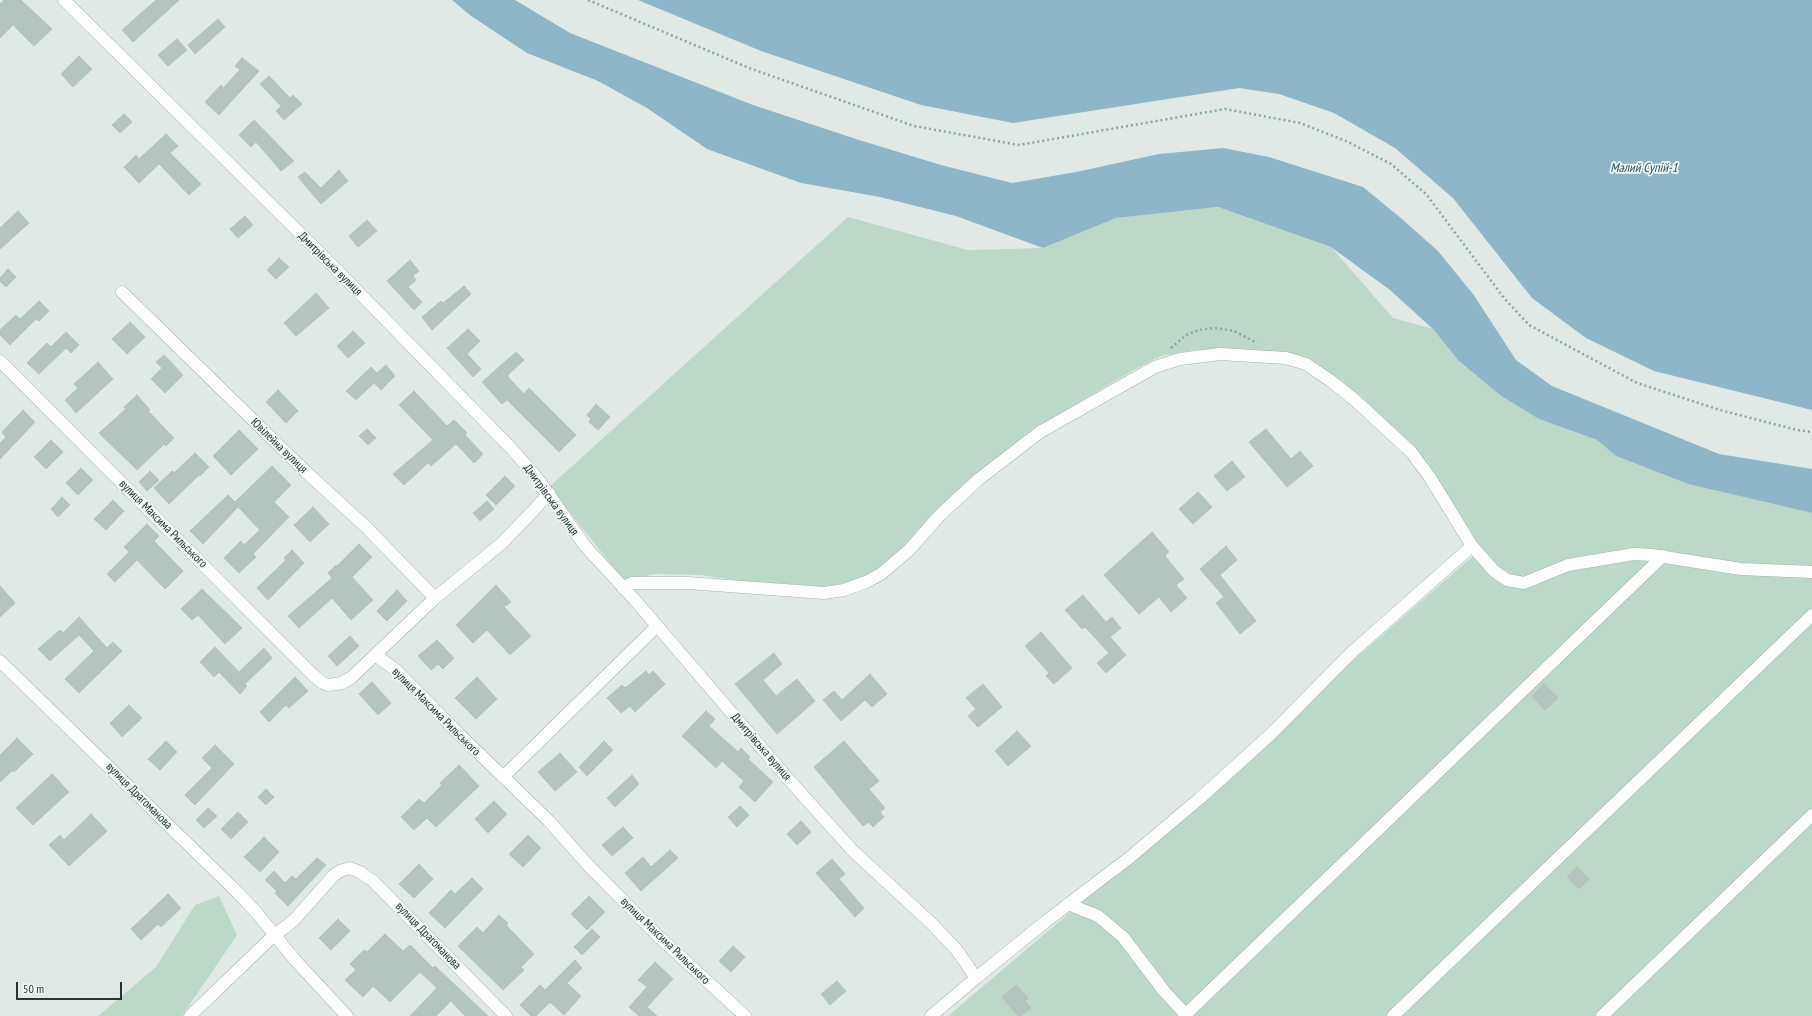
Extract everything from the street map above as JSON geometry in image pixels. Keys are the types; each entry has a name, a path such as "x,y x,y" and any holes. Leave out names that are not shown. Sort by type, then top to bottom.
{"street":[{"name":"Дмитрівська вулиця","path":"64,0 332,265 510,447 549,493 577,535 745,730 844,841 876,873 935,927 956,949 976,978"},
{"name":"Ювілейна вулиця","path":"122,292 306,472 365,526 435,598"},
{"path":"623,588 632,583 688,583 824,593 844,590 866,582 881,574 900,559 951,504 986,473 1011,453 1053,424 1098,400 1143,373 1166,363 1211,354 1272,357 1293,360 1321,373 1356,401 1402,443 1416,458 1429,476 1472,546 1497,574 1507,580 1519,583 1529,582 1558,568 1590,560 1634,554 1663,556 1726,567 1812,572"},
{"name":"вулиця Максима Рильського","path":"0,361 318,680 328,684 342,683 352,677 375,655 407,680 461,736 549,821 587,864 656,934 745,1016"},
{"path":"375,655 435,598 502,543 549,493"},
{"path":"931,1016 976,978 1128,858 1199,799 1271,734 1358,646 1472,546"},
{"path":"1068,904 1098,916 1123,937 1164,991 1185,1015 1663,556"},
{"path":"1394,1016 1812,615"},
{"path":"503,777 656,626"},
{"name":"вулиця Драгоманова","path":"0,661 241,895 274,936 347,1016"},
{"path":"1602,1016 1812,815"},
{"name":"вулиця Драгоманова","path":"274,936 294,920 334,875 345,869 354,869 373,881 506,1016"},
{"path":"190,1016 274,936"}],"path":[{"path":"588,0 749,68 914,126 1020,145 1225,109 1300,123 1346,141 1391,164 1426,194 1504,298 1529,325 1637,383 1720,410 1797,430 1812,432"},
{"path":"1166,363 1169,349 1186,335 1199,330 1215,328 1234,330 1250,338 1272,357"}],"green space":[{"path":"1218,207 1331,247 1393,318 1433,329 1458,360 1539,419 1597,440 1616,456 1688,484 1812,513 1812,1016 948,1016 1259,752 1318,691 1472,557 1474,549 1422,459 1289,354 1234,348 1194,350 1161,356 1130,372 1059,414 984,469 876,572 852,582 831,587 743,581 700,575 655,574 624,580 549,487 848,217 968,250 1043,248 1116,218"},
{"path":"219,896 237,935 182,1016 98,1016 156,967 195,905"}],"water":[{"path":"452,0 515,0 570,33 753,105 941,165 1012,183 1076,172 1159,154 1223,148 1269,157 1363,187 1438,251 1473,294 1516,360 1552,386 1719,454 1812,469 1812,513 1688,484 1616,456 1597,440 1539,419 1500,395 1458,360 1433,329 1390,290 1331,247 1218,207 1116,218 1043,248 956,216 880,197 801,183 707,149 647,108 598,81 527,53 471,16"},
{"name":"Малий Супій-1","path":"638,0 1812,0 1812,410 1654,371 1586,338 1532,298 1453,198 1395,148 1334,113 1279,94 1239,88 1013,123 921,105 761,51"}],"building":[{"path":"4,0 21,0 52,29 34,46 13,25 0,38 0,4"},
{"path":"156,0 179,0 133,42 122,30"},
{"path":"218,19 225,27 195,54 188,45"},
{"path":"177,39 187,50 168,66 158,55"},
{"path":"79,56 92,69 73,87 61,74"},
{"path":"242,58 259,71 219,115 205,102 221,85 223,88 240,70 235,66"},
{"path":"269,76 290,98 293,95 302,104 284,120 276,111 281,106 260,84"},
{"path":"124,114 132,122 120,133 112,125"},
{"path":"254,120 294,161 281,171 256,142 251,147 239,135"},
{"path":"166,134 178,146 170,153 201,184 189,195 159,164 139,183 124,167 136,155 139,159"},
{"path":"339,170 348,181 321,204 298,177 305,172 321,188"},
{"path":"18,211 29,223 0,249 0,228"},
{"path":"245,216 253,225 238,238 230,229"},
{"path":"367,220 377,231 358,247 349,236"},
{"path":"279,258 289,267 276,279 267,270"},
{"path":"410,260 419,271 413,276 416,280 408,287 422,302 414,310 387,281"},
{"path":"8,269 16,277 6,287 0,281 0,278"},
{"path":"464,286 471,294 432,330 422,317 441,301 443,303"},
{"path":"316,293 329,308 296,336 284,323"},
{"path":"39,301 49,311 39,321 36,319 10,345 0,335 0,330 16,315 20,319"},
{"path":"130,322 145,337 127,354 112,339"},
{"path":"468,329 480,341 467,354 481,369 473,377 447,348"},
{"path":"353,331 365,343 348,358 337,346"},
{"path":"66,332 79,345 71,353 66,348 39,374 27,363 47,343 51,347"},
{"path":"516,352 524,360 508,375 508,377 524,394 529,388 576,435 559,452 507,400 502,404 482,382"},
{"path":"164,355 183,375 165,393 151,379 162,368 156,362"},
{"path":"98,362 113,379 76,413 65,400 78,388 74,384"},
{"path":"386,365 395,376 381,390 374,383 356,400 346,391 371,367 377,373"},
{"path":"278,390 298,411 286,423 266,402"},
{"path":"414,391 447,426 454,420 467,433 465,435 483,454 474,463 456,444 431,466 428,463 404,485 393,474 433,440 399,405"},
{"path":"137,395 150,410 148,411 174,438 166,446 164,444 137,470 99,433 126,409 124,407"},
{"path":"596,404 610,417 598,430 589,422 591,419 587,415"},
{"path":"23,410 35,422 0,459 0,443 6,437 2,432"},
{"path":"367,429 376,438 368,445 359,436"},
{"path":"1266,429 1291,459 1300,451 1313,466 1287,487 1249,442"},
{"path":"239,430 258,449 231,475 213,456"},
{"path":"51,440 63,452 46,469 34,457"},
{"path":"195,453 209,467 169,504 154,488 172,471 174,473"},
{"path":"1232,461 1245,477 1227,491 1214,476"},
{"path":"272,466 291,485 274,502 289,517 253,554 256,557 239,573 224,558 241,541 244,545 260,530 238,507 203,544 190,531 228,495 235,502"},
{"path":"81,468 93,480 78,495 66,483"},
{"path":"150,471 159,480 147,491 139,482"},
{"path":"505,476 515,486 496,505 486,495"},
{"path":"1198,492 1212,507 1193,524 1179,509"},
{"path":"62,497 70,505 58,517 51,509"},
{"path":"113,500 124,511 106,530 94,519"},
{"path":"487,501 494,509 480,521 473,513"},
{"path":"313,507 329,524 310,542 294,525"},
{"path":"147,524 159,536 154,541 183,571 165,589 137,560 115,582 107,574 129,552 124,547"},
{"path":"1152,532 1169,552 1165,556 1184,579 1176,585 1187,598 1171,612 1159,597 1139,614 1104,575"},
{"path":"359,544 372,557 352,577 373,600 351,620 332,598 299,628 288,616 332,578 328,573"},
{"path":"1226,546 1237,560 1220,575 1256,621 1240,634 1216,603 1224,597 1200,569"},
{"path":"292,550 304,563 268,600 257,588 286,560 284,558"},
{"path":"496,585 511,602 504,607 531,636 510,655 487,630 473,643 456,625"},
{"path":"0,586 15,603 0,617"},
{"path":"202,589 242,628 225,644 198,615 192,620 181,609"},
{"path":"397,590 407,601 387,621 377,611"},
{"path":"1083,595 1106,622 1112,617 1121,628 1110,637 1126,655 1106,673 1097,663 1109,653 1085,627 1082,629 1065,610"},
{"path":"79,617 107,648 113,642 122,651 79,693 65,679 94,651 79,635 50,661 38,649 60,630 63,633"},
{"path":"1041,632 1072,668 1054,684 1046,676 1049,673 1025,646"},
{"path":"350,636 359,646 337,666 328,656"},
{"path":"437,640 454,658 443,669 438,664 431,670 418,656"},
{"path":"215,647 239,672 264,648 272,658 245,684 247,686 240,694 219,672 214,677 200,662"},
{"path":"774,653 782,664 763,680 776,696 797,679 815,701 777,734 735,684"},
{"path":"646,671 649,675 653,671 665,684 635,712 630,706 621,713 607,698 622,685 625,688"},
{"path":"870,674 887,694 872,707 865,700 841,721 823,700 834,691 842,700"},
{"path":"295,677 308,691 289,708 286,705 269,722 260,712"},
{"path":"477,677 497,699 476,719 455,698"},
{"path":"372,682 391,703 378,715 359,694"},
{"path":"983,684 1002,707 978,727 968,716 976,709 966,698"},
{"path":"1544,684 1558,698 1545,710 1532,696"},
{"path":"129,705 142,718 122,737 110,723"},
{"path":"706,711 715,719 709,726 738,752 741,748 750,757 748,759 773,782 755,802 739,787 744,781 722,761 716,768 682,736"},
{"path":"1017,731 1031,746 1008,766 995,751"},
{"path":"17,738 33,754 14,772 13,770 0,782 0,755"},
{"path":"166,741 177,752 160,770 148,759"},
{"path":"604,741 613,750 587,776 579,767"},
{"path":"844,741 879,781 869,789 885,808 880,812 884,817 873,827 869,822 863,826 814,767"},
{"path":"215,745 234,764 195,805 185,795 212,768 202,758"},
{"path":"560,753 577,772 555,791 538,772"},
{"path":"459,765 479,786 436,827 427,818 414,830 401,817 419,799 424,803 442,785 440,783"},
{"path":"52,774 69,792 33,825 16,808"},
{"path":"632,775 639,784 615,807 607,798"},
{"path":"266,789 274,797 266,805 258,797"},
{"path":"494,801 507,814 488,833 475,819"},
{"path":"740,806 749,815 737,827 728,817"},
{"path":"208,808 217,816 204,828 196,820"},
{"path":"238,812 248,822 231,839 221,829"},
{"path":"91,814 107,831 69,866 49,845 60,835 64,840"},
{"path":"801,821 811,832 797,845 787,834"},
{"path":"623,827 633,838 612,856 602,845"},
{"path":"528,835 541,848 523,867 509,854"},
{"path":"264,837 279,852 260,872 244,857"},
{"path":"670,850 678,858 641,891 625,873 643,857 651,867"},
{"path":"317,858 326,865 288,906 275,893 277,891 265,880 274,871 285,883 292,876 296,879"},
{"path":"832,859 845,874 839,879 864,908 855,917 816,873"},
{"path":"419,864 433,879 414,898 399,884"},
{"path":"1577,867 1589,879 1579,889 1567,877"},
{"path":"472,878 483,889 445,928 429,913 451,890 455,894"},
{"path":"168,894 181,908 161,927 158,924 141,940 131,929"},
{"path":"589,896 605,912 587,930 571,914"},
{"path":"499,915 508,923 506,925 534,954 521,967 524,970 503,990 458,946 477,927 483,933"},
{"path":"338,919 350,931 331,950 319,938"},
{"path":"592,929 600,937 582,955 574,947"},
{"path":"385,934 403,951 410,945 433,968 435,966 488,1016 465,1016 451,1001 436,1016 410,1016 437,988 420,972 390,1002 373,986 363,997 345,980 356,970 350,964 364,950 367,952"},
{"path":"733,946 745,957 731,972 719,961"},
{"path":"575,960 582,968 567,983 581,996 564,1015 550,1002 536,1016 531,1016 520,1005 540,985 545,990"},
{"path":"655,962 673,979 647,1007 657,1016 639,1016 629,1007 647,987 638,980"},
{"path":"837,981 846,991 830,1005 821,994"},
{"path":"1016,985 1028,998 1025,1001 1031,1008 1020,1016 1018,1016 1002,997"}]}
